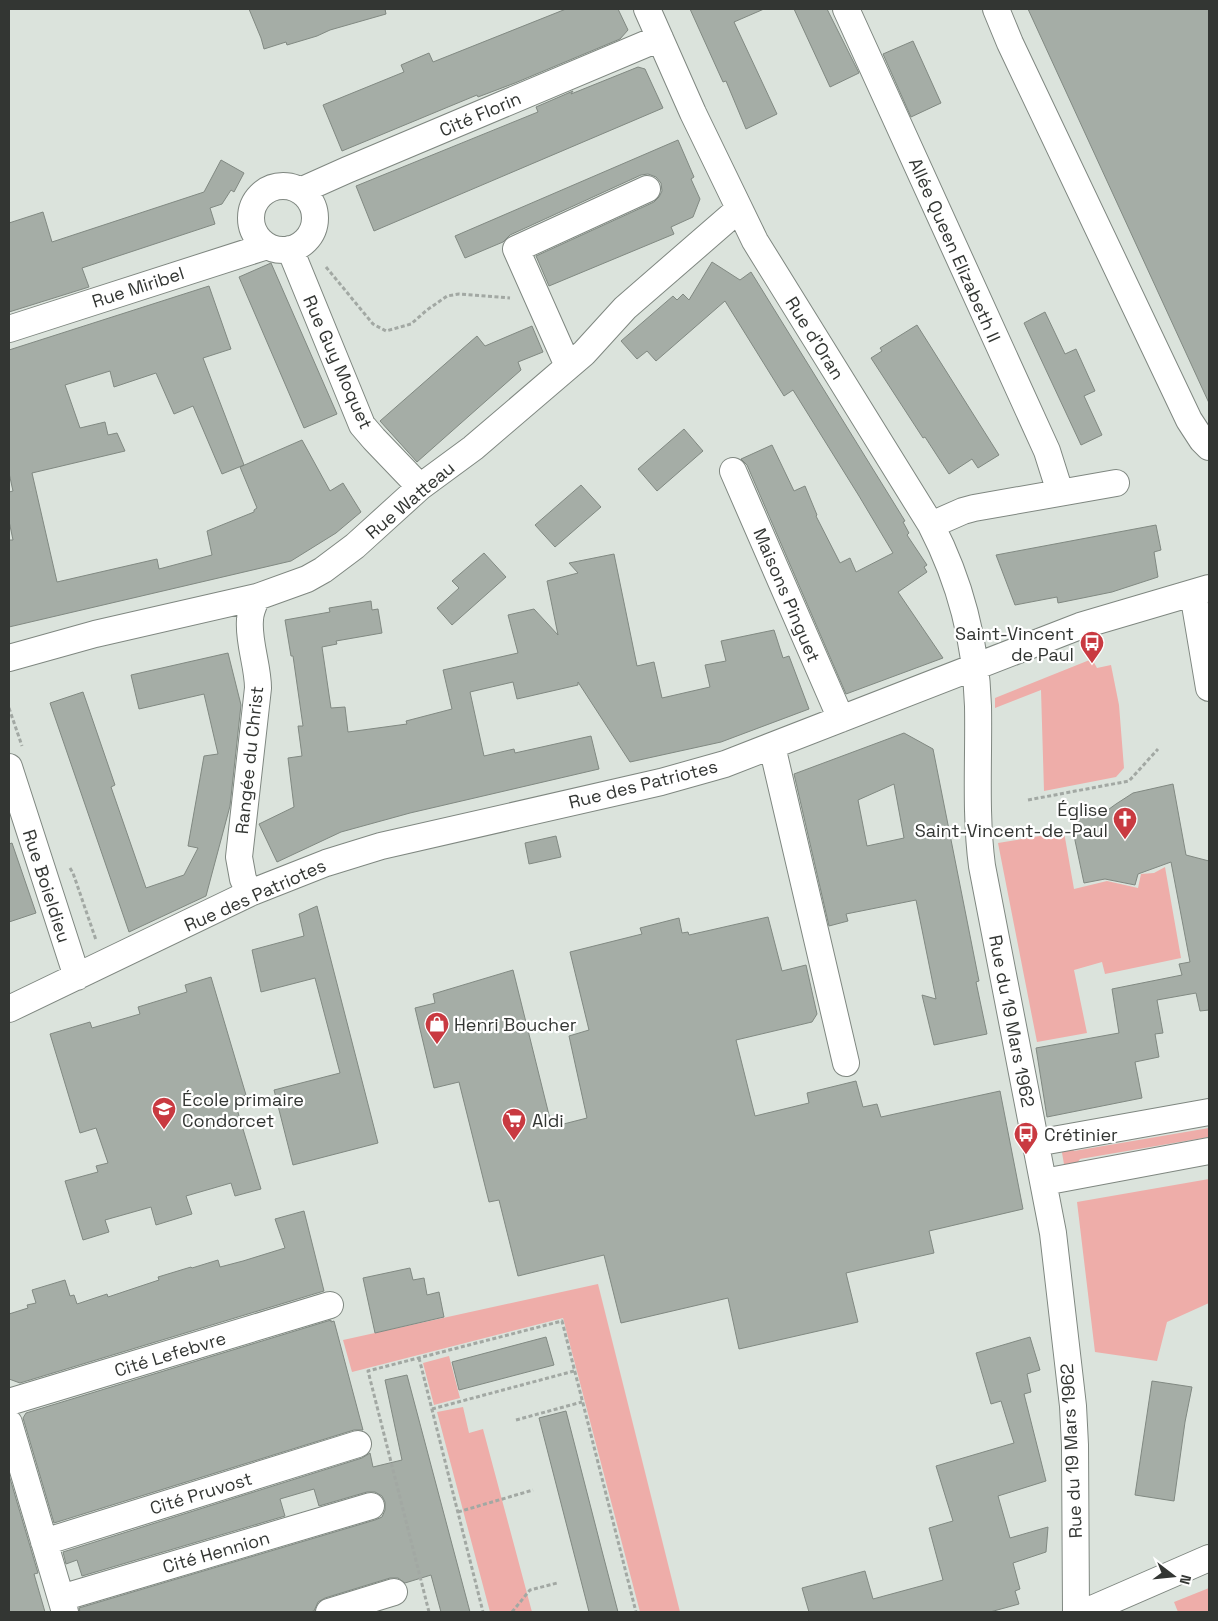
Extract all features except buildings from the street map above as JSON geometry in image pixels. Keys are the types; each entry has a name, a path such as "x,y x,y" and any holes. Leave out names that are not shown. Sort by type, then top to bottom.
{"street":[{"name":"Rue d'Oran","path":"646,9 759,249 931,525 951,572 968,625 975,668"},
{"name":"Allée Queen Elizabeth II","path":"846,9 1047,451 1060,492"},
{"path":"996,9 1010,43 1189,420 1209,447"},
{"name":"Cité Florin","path":"300,191 660,38"},
{"path":"280,186 287,186 300,191 311,203 315,219 310,234 288,245 261,242 253,229 251,215 256,201 266,191 280,186"},
{"path":"568,366 516,249 646,189"},
{"name":"Rue Watteau","path":"9,658 88,636 257,597 306,579 323,570 355,546 420,487 473,448 568,366 596,340 625,308 739,209"},
{"name":"Rue Miribel","path":"9,329 288,245"},
{"name":"Rue Guy Moquet","path":"288,245 362,425 420,487"},
{"name":"Maisons Pinguet","path":"734,471 841,719"},
{"path":"931,525 974,508 1116,482"},
{"path":"1201,590 1209,688"},
{"name":"Rue des Patriotes","path":"9,1009 250,893 326,863 358,852 661,782 725,764 1080,626 1201,590"},
{"name":"Rangée du Christ","path":"250,893 243,879 239,857 257,703 258,673 250,621 257,597"},
{"name":"Rue du 19 Mars 1962","path":"975,668 978,707 977,820 980,851 1053,1233 1073,1406 1086,1612"},
{"path":"772,746 846,1063"},
{"name":"Rue Boieldieu","path":"9,767 77,977"},
{"name":"Rue des Patriotes","path":"9,1029 77,977"},
{"path":"1036,1143 1209,1112"},
{"path":"1044,1182 1209,1150"},
{"name":"Cité Lefebvre","path":"9,1402 330,1305"},
{"path":"9,1423 63,1605"},
{"name":"Cité Pruvost","path":"44,1542 358,1444"},
{"name":"Cité Hennion","path":"63,1605 372,1506"},
{"path":"1086,1612 1209,1558"},
{"path":"329,1612 394,1592"}],"path":[{"path":"288,245 372,324 386,331 411,324 447,296 459,294 538,299"},
{"path":"1028,800 1129,781 1158,749"},
{"path":"429,1612 368,1371 562,1321 636,1612"},
{"path":"419,1358 484,1612"},
{"path":"432,1409 574,1371"},
{"path":"516,1420 582,1402"},
{"path":"458,1512 533,1490"},
{"path":"512,1612 530,1590 557,1583"}],"shaded area":[{"path":"1092,659 1097,668 1111,665 1119,705 1124,768 1116,777 1044,791 1041,690 995,708 995,698"},
{"path":"1064,832 1074,889 1107,881 1138,888 1141,874 1154,873 1165,867 1181,958 1105,974 1102,962 1074,970 1087,1033 1037,1042 998,843"},
{"path":"1209,1128 1209,1137 1080,1159 1074,1168 1065,1170 1061,1147 1070,1145 1074,1151"},
{"path":"1209,1179 1209,1303 1167,1322 1157,1361 1095,1352 1077,1202"},
{"path":"598,1284 680,1612 640,1612 563,1318 352,1372 343,1340"},
{"path":"449,1356 460,1398 434,1405 423,1363"},
{"path":"463,1407 469,1433 483,1429 532,1612 490,1612 437,1412"},
{"path":"1209,1588 1209,1612 1178,1612 1174,1602"}],"place":[{"name":"Saint-Vincent de Paul","path":"1092,664"},
{"name":"Église Saint-Vincent-de-Paul","path":"1125,840"},
{"name":"Henri Boucher","path":"437,1045"},
{"name":"École primaire Condorcet","path":"164,1130"},
{"name":"Aldi","path":"514,1141"},
{"name":"Crétinier","path":"1026,1155"}]}
